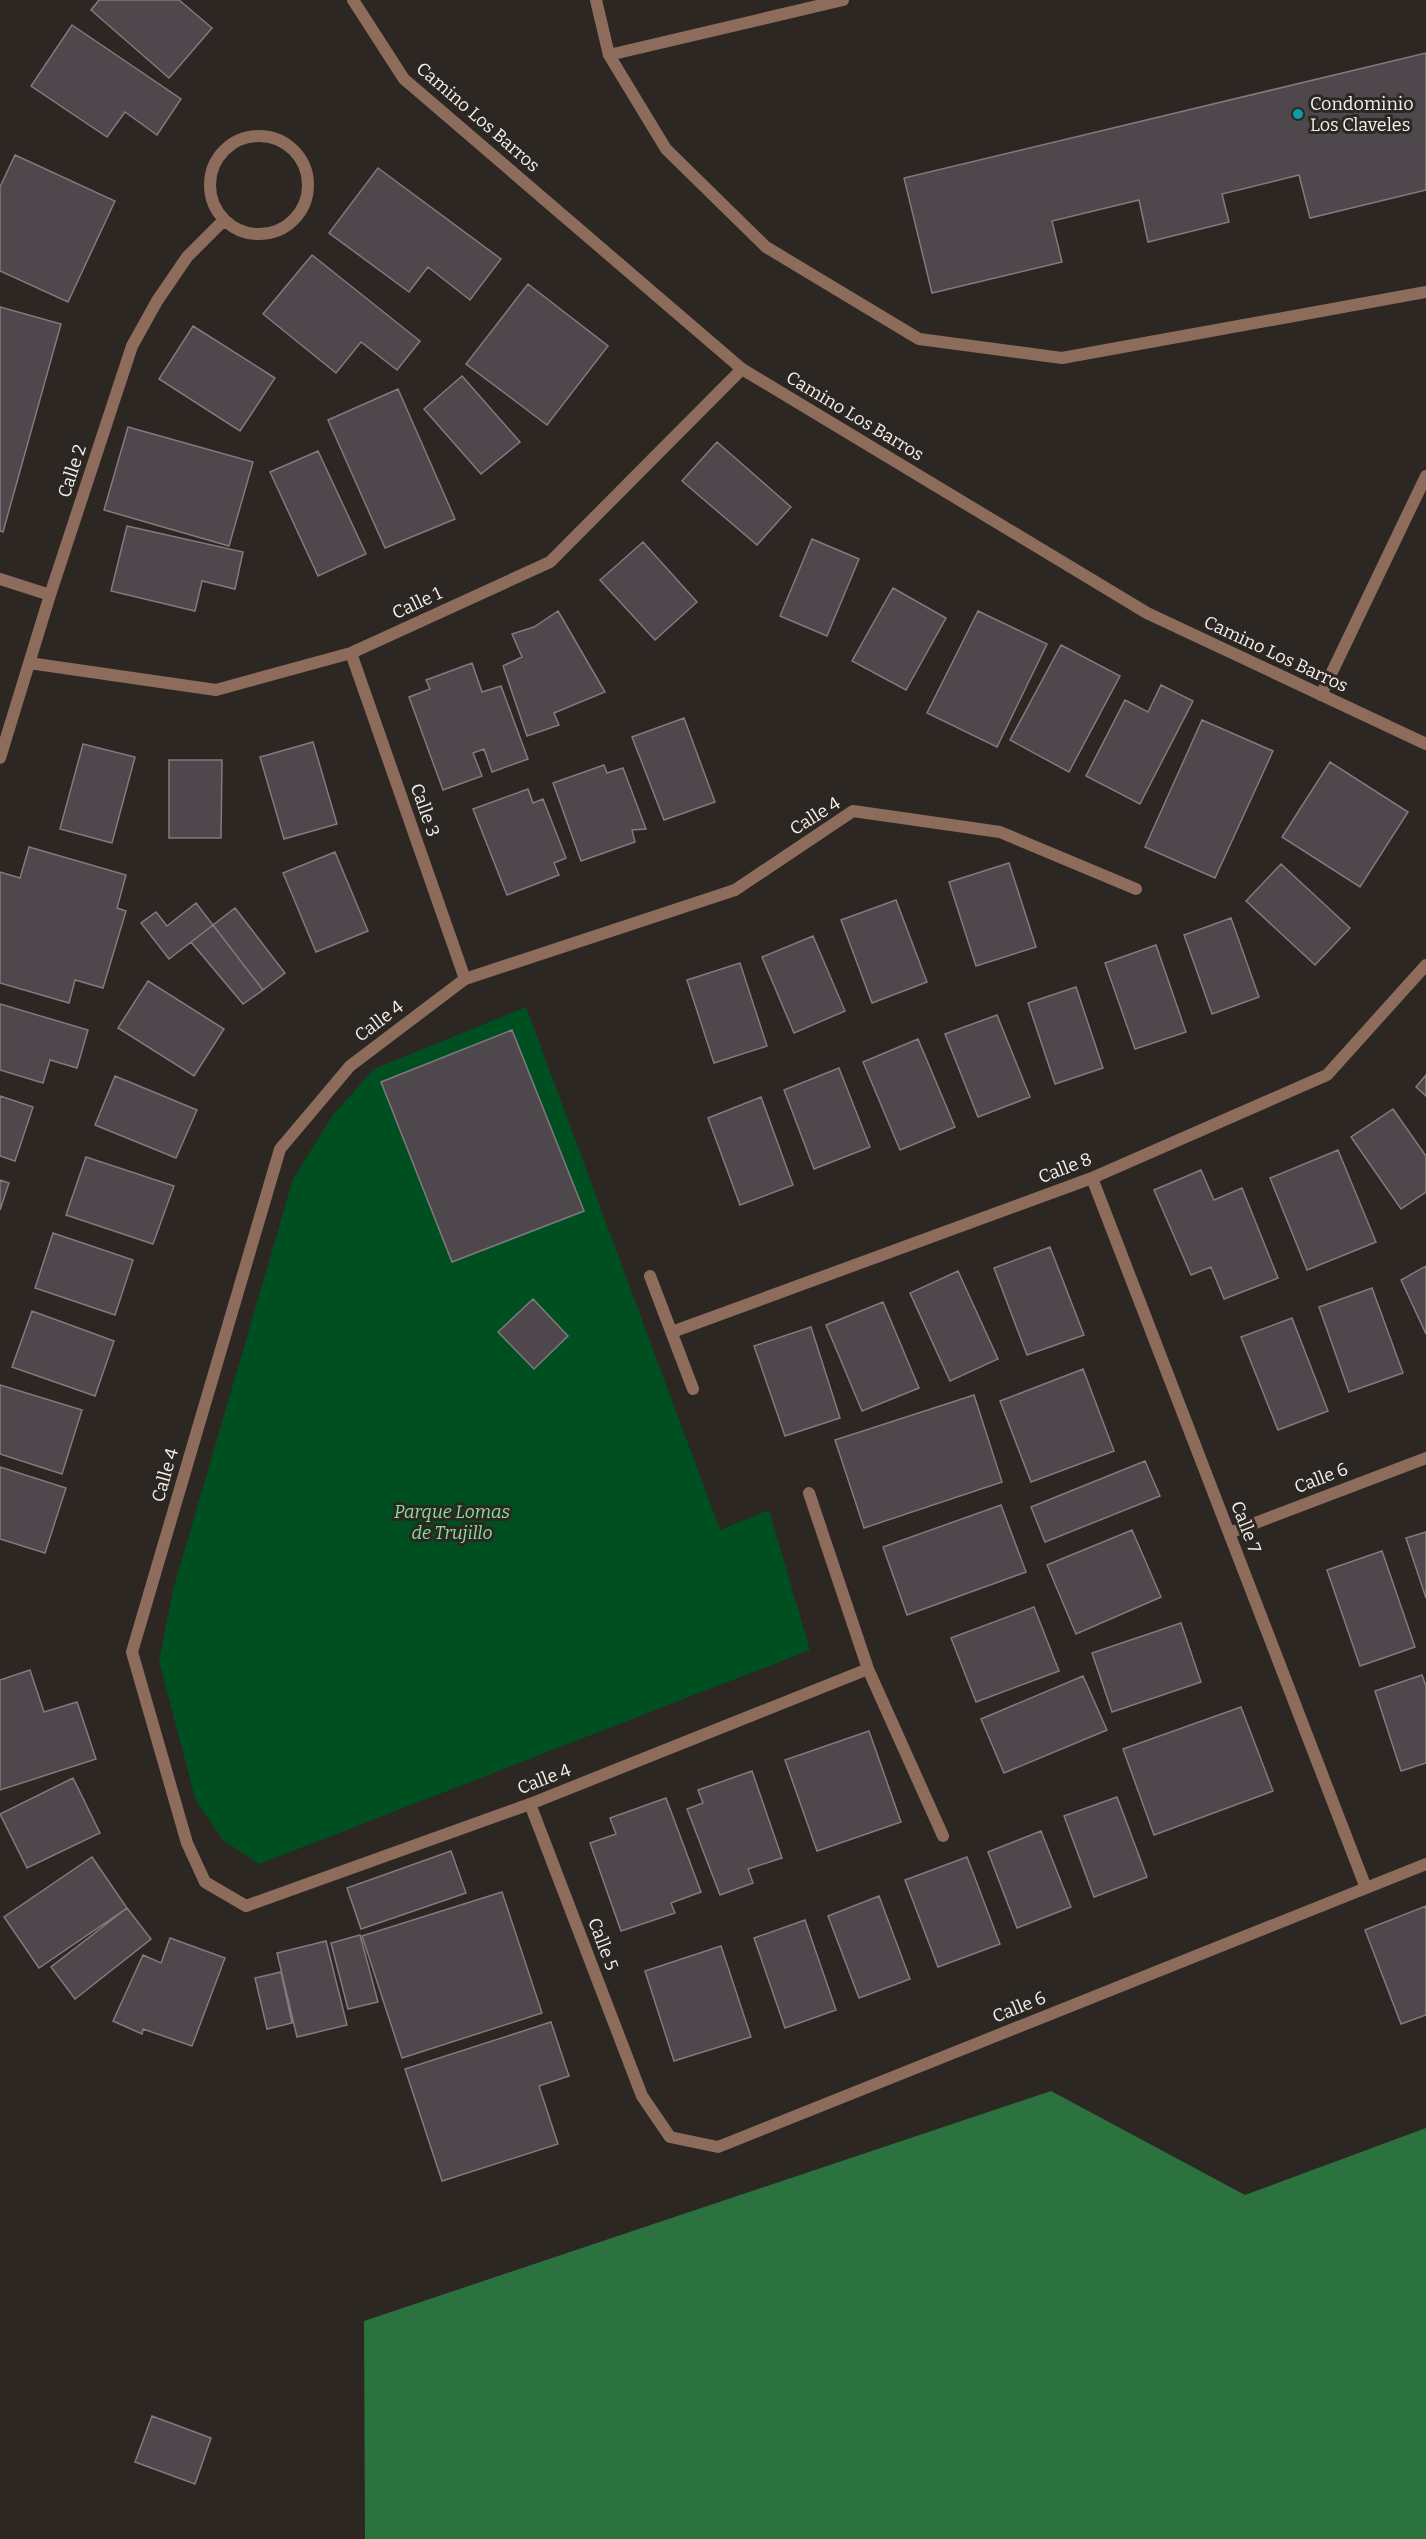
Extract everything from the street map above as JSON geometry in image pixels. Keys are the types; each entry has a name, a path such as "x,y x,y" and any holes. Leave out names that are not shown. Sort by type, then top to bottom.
{"street":[{"name":"Camino Los Barros","path":"353,0 404,79 742,369 1147,613 1426,744"},
{"path":"596,0 609,55 666,149 766,247 919,339 1062,358 1426,292"},
{"path":"609,55 843,0"},
{"path":"259,135 279,138 295,150 305,166 309,184 306,203 295,220 279,231 259,234 241,230 224,220 213,204 209,185 213,166 223,150 240,139 259,135"},
{"name":"Calle 2","path":"0,758 50,595 132,346 157,301 186,257 224,220"},
{"name":"Calle 1","path":"29,663 216,690 351,653 550,562 742,369"},
{"path":"1321,695 1426,476"},
{"path":"0,579 50,595"},
{"name":"Calle 3","path":"351,653 465,979"},
{"name":"Calle 4","path":"868,1669 530,1804 246,1906 205,1882 187,1843 132,1652 280,1149 350,1066 465,979 735,890 853,811 1000,832 1136,889"},
{"name":"Calle 8","path":"672,1332 1092,1178 1327,1075 1426,965"},
{"name":"Calle 7","path":"1092,1178 1366,1888"},
{"path":"650,1276 693,1389"},
{"name":"Calle 6","path":"1228,1533 1426,1458"},
{"path":"809,1493 868,1669 944,1836"},
{"name":"Calle 5","path":"530,1804 642,2096"},
{"name":"Calle 6","path":"642,2096 670,2137 718,2147 1426,1864"}],"green space":[{"name":"Parque Lomas de Trujillo","path":"526,1007 720,1530 769,1510 810,1650 259,1864 223,1840 196,1801 159,1661 173,1590 293,1179 333,1115 374,1069"},
{"path":"1051,2091 1245,2195 1426,2128 1426,2539 365,2539 364,2321"}],"building":[{"path":"99,0 179,0 212,28 169,78 91,10"},
{"path":"72,25 181,99 157,135 125,112 107,137 31,86"},
{"name":"Condominio Los Claveles","path":"1426,53 1426,190 1310,218 1299,175 1222,194 1229,222 1148,242 1139,200 1052,221 1062,262 932,293 904,178"},
{"path":"15,155 115,201 68,302 0,271 0,187"},
{"path":"378,168 501,259 470,300 428,267 409,292 329,233"},
{"path":"312,255 420,341 397,370 361,342 336,373 263,314"},
{"path":"528,284 608,346 547,425 466,364"},
{"path":"0,307 61,324 3,532 0,531"},
{"path":"193,326 275,378 240,431 159,379"},
{"path":"462,376 520,442 481,474 424,409"},
{"path":"398,389 455,519 385,548 328,420"},
{"path":"128,427 253,462 229,546 104,510"},
{"path":"717,442 791,507 757,545 682,481"},
{"path":"318,451 366,554 318,576 270,472"},
{"path":"127,526 243,552 235,589 202,581 195,611 111,591"},
{"path":"812,539 859,559 827,636 780,616"},
{"path":"643,542 697,602 655,640 600,580"},
{"path":"893,588 946,618 906,690 852,661"},
{"path":"558,611 605,692 554,713 559,725 527,736 503,666 522,657 512,634 534,627"},
{"path":"978,611 1047,644 997,747 927,713"},
{"path":"1061,645 1120,676 1069,772 1010,740"},
{"path":"472,663 482,692 501,686 528,759 492,772 484,749 473,753 482,776 443,790 409,697 430,689 426,680"},
{"path":"1161,685 1193,701 1140,804 1086,776 1125,700 1148,712"},
{"path":"684,718 715,802 664,820 632,737"},
{"path":"1202,720 1273,751 1215,878 1145,847"},
{"path":"313,742 337,824 284,839 260,757"},
{"path":"83,744 135,757 112,843 60,829"},
{"path":"169,760 222,760 221,838 169,838"},
{"path":"1330,762 1408,812 1360,887 1282,837"},
{"path":"604,765 607,773 623,768 646,829 632,830 635,842 581,861 553,783"},
{"path":"528,789 533,803 543,799 566,858 554,863 559,875 507,895 473,809"},
{"path":"29,847 126,875 117,908 126,911 103,988 75,980 69,1003 0,983 0,872 20,878"},
{"path":"335,852 368,931 316,952 283,873"},
{"path":"1009,863 1036,947 976,966 949,882"},
{"path":"1281,864 1350,928 1315,965 1246,901"},
{"path":"896,900 927,982 872,1003 841,920"},
{"path":"196,903 213,925 169,959 141,923 156,912 167,926"},
{"path":"235,908 285,973 263,990 213,925"},
{"path":"1231,918 1259,997 1212,1014 1184,935"},
{"path":"213,925 263,990 243,1004 191,942"},
{"path":"813,936 845,1011 794,1033 762,957"},
{"path":"1156,945 1186,1032 1135,1049 1105,963"},
{"path":"740,963 767,1046 714,1063 687,980"},
{"path":"148,981 224,1029 194,1076 118,1028"},
{"path":"1076,987 1103,1068 1055,1084 1028,1003"},
{"path":"0,1004 88,1030 77,1068 50,1060 43,1083 0,1070"},
{"path":"997,1015 1030,1097 978,1117 945,1034"},
{"path":"512,1030 584,1211 452,1262 381,1082"},
{"path":"918,1039 955,1127 900,1150 863,1062"},
{"path":"839,1068 870,1147 814,1169 784,1090"},
{"path":"1426,1075 1426,1096 1416,1087"},
{"path":"115,1076 197,1110 176,1158 95,1125"},
{"path":"0,1096 33,1107 15,1161 0,1156"},
{"path":"761,1097 793,1185 740,1205 708,1118"},
{"path":"1393,1109 1426,1156 1426,1192 1401,1209 1351,1137"},
{"path":"1338,1150 1376,1242 1307,1270 1270,1178"},
{"path":"86,1157 174,1186 153,1244 66,1215"},
{"path":"1201,1170 1214,1200 1242,1188 1278,1278 1224,1299 1211,1267 1191,1275 1154,1190"},
{"path":"0,1180 9,1183 0,1210"},
{"path":"53,1233 133,1260 115,1315 35,1288"},
{"path":"1050,1247 1084,1335 1027,1355 994,1268"},
{"path":"1426,1266 1426,1334 1401,1280"},
{"path":"958,1271 998,1359 950,1381 910,1293"},
{"path":"1372,1288 1403,1373 1349,1392 1319,1307"},
{"path":"533,1299 568,1336 534,1369 498,1332"},
{"path":"883,1302 919,1388 862,1411 826,1325"},
{"path":"32,1311 114,1341 95,1396 12,1367"},
{"path":"1292,1318 1328,1411 1278,1430 1241,1337"},
{"path":"811,1327 840,1418 785,1436 754,1346"},
{"path":"1083,1369 1114,1451 1031,1482 1000,1401"},
{"path":"0,1385 82,1410 62,1474 0,1454"},
{"path":"974,1395 1002,1482 864,1528 835,1440"},
{"path":"1145,1461 1160,1496 1045,1542 1031,1507"},
{"path":"0,1467 66,1488 45,1553 0,1539"},
{"path":"1001,1505 1026,1572 907,1615 883,1547"},
{"path":"1132,1530 1161,1597 1076,1634 1047,1565"},
{"path":"1426,1532 1426,1598 1406,1538"},
{"path":"1382,1551 1415,1647 1360,1666 1327,1570"},
{"path":"1034,1607 1059,1671 976,1702 951,1638"},
{"path":"1181,1623 1201,1682 1112,1712 1092,1653"},
{"path":"30,1670 44,1712 77,1702 96,1759 0,1790 0,1680"},
{"path":"1422,1675 1426,1686 1426,1763 1401,1771 1375,1691"},
{"path":"1083,1676 1107,1730 1004,1773 981,1719"},
{"path":"1241,1707 1273,1791 1154,1835 1123,1749"},
{"path":"869,1731 901,1822 817,1851 785,1760"},
{"path":"752,1771 782,1858 748,1869 753,1883 720,1895 687,1809 703,1803 698,1790"},
{"path":"73,1778 100,1833 27,1868 0,1814"},
{"path":"1117,1797 1147,1877 1094,1897 1064,1816"},
{"path":"666,1798 701,1892 671,1903 675,1913 621,1931 590,1843 616,1834 610,1818"},
{"path":"1041,1831 1071,1907 1017,1928 988,1852"},
{"path":"451,1851 466,1893 361,1929 347,1888"},
{"path":"92,1857 127,1908 39,1968 4,1917"},
{"path":"967,1857 1000,1944 938,1967 905,1880"},
{"path":"502,1892 542,2013 402,2058 362,1936"},
{"path":"879,1896 910,1979 859,1998 828,1916"},
{"path":"1426,1906 1426,2015 1401,2024 1365,1930"},
{"path":"127,1908 151,1939 75,1999 51,1967"},
{"path":"805,1920 836,2010 785,2028 754,1938"},
{"path":"360,1935 378,2002 348,2009 331,1943"},
{"path":"170,1938 225,1958 192,2046 143,2029 142,2034 113,2021 143,1955 161,1963"},
{"path":"326,1941 347,2025 297,2037 277,1953"},
{"path":"721,1946 751,2037 674,2061 645,1971"},
{"path":"281,1972 292,2023 267,2029 255,1978"},
{"path":"551,2022 569,2076 539,2086 558,2144 442,2181 405,2069"},
{"path":"152,2416 211,2438 195,2484 135,2462"}],"place":[{"name":"Condominio Los Claveles","path":"1298,114"}]}
